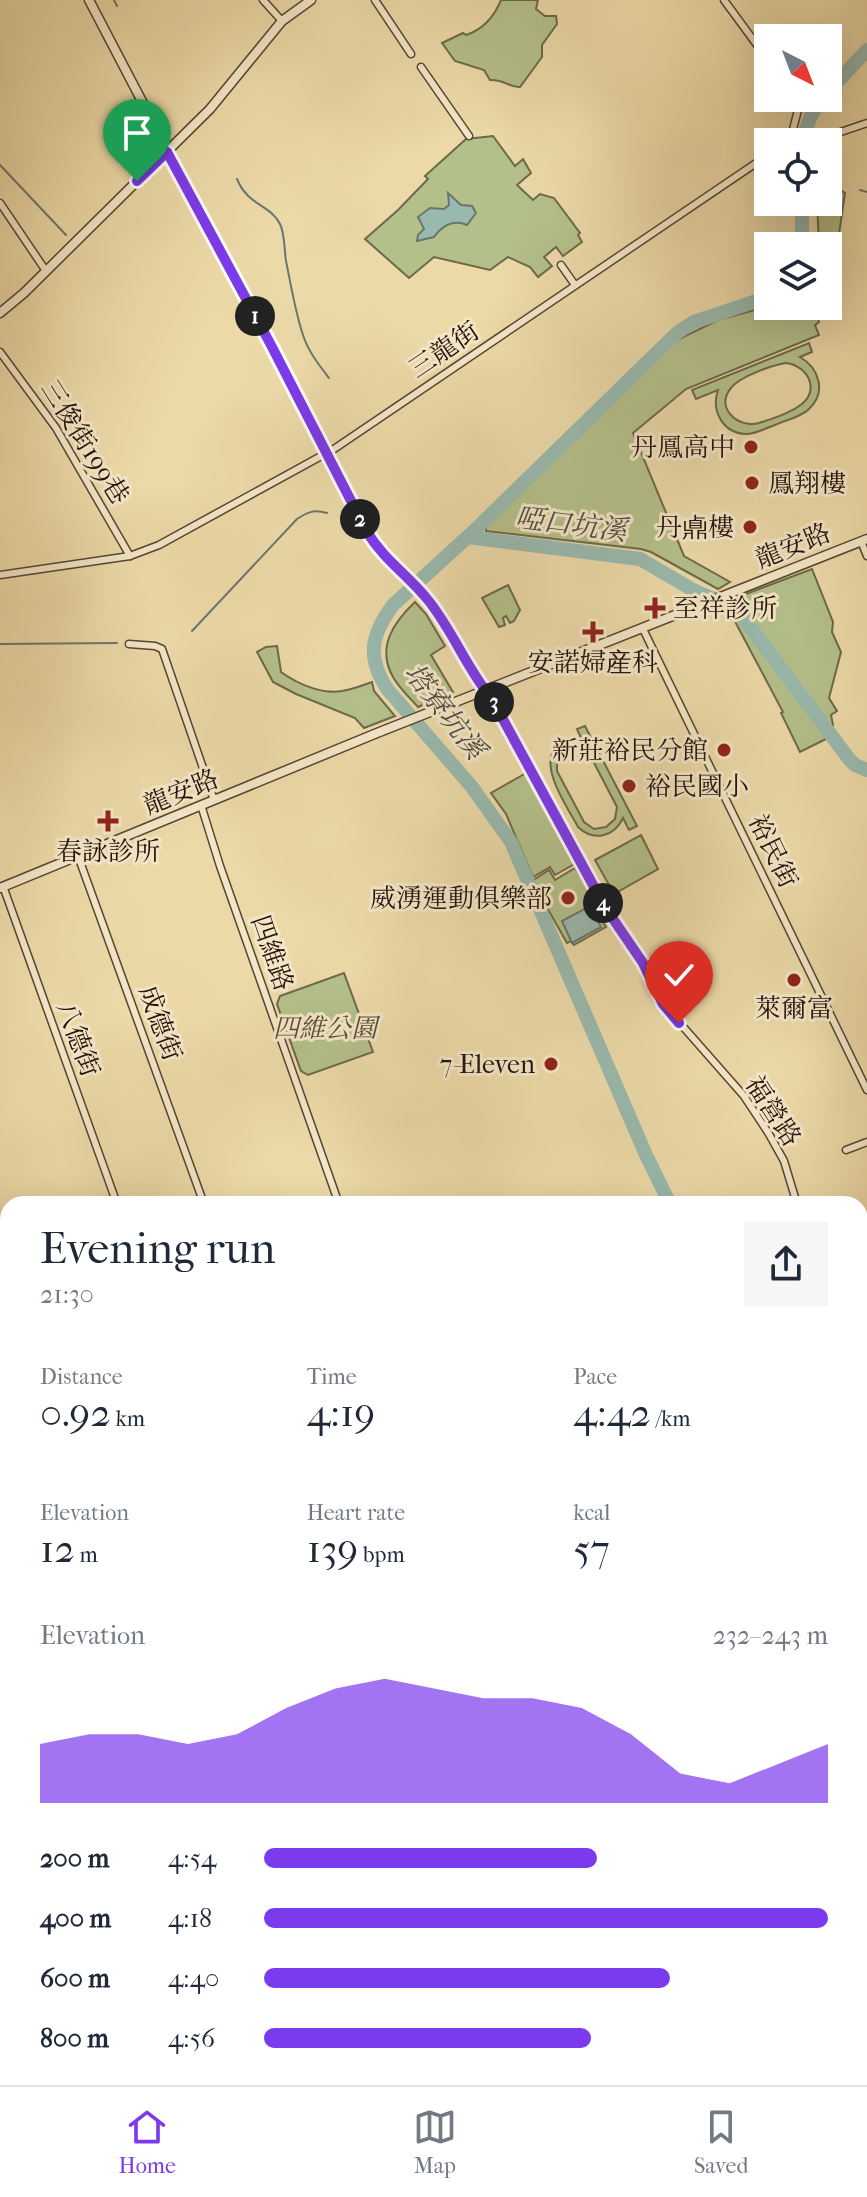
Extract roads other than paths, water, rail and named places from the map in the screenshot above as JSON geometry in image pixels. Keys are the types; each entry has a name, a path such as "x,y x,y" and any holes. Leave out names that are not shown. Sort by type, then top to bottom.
{"street":[{"name":"福營路","path":"89,0 377,548 427,598 492,699 605,907 643,963 663,1004 744,1096 784,1161 795,1196"},
{"path":"263,0 282,21"},
{"path":"0,313 220,98 282,21 311,0"},
{"path":"375,0 411,54"},
{"path":"724,0 754,41"},
{"path":"421,67 469,136"},
{"path":"842,132 867,123"},
{"name":"三龍街","path":"0,575 130,556 159,545 327,453 754,164"},
{"path":"0,203 46,271"},
{"path":"561,265 575,285"},
{"name":"三俊街199巷","path":"0,352 56,428 130,556"},
{"path":"864,540 867,556"},
{"name":"龍安路","path":"643,629 864,540"},
{"path":"486,691 643,629"},
{"name":"裕民街","path":"643,629 867,1090"},
{"path":"129,644 162,649 214,800"},
{"name":"龍安路","path":"2,887 486,691"},
{"name":"四維路","path":"201,805 336,1196"},
{"name":"成德街","path":"78,856 201,1196"},
{"name":"八德街","path":"2,887 114,1196"},
{"path":"846,1150 867,1142"}],"water":[{"path":"448,193 461,205 472,206 476,213 467,225 453,223 434,237 417,241 424,229 418,217 430,208 444,209 449,205"},
{"path":"590,906 601,927 572,943 562,921"}],"waterway":[{"path":"114,0 117,6"},
{"name":"塔寮坑溪","path":"842,77 867,50"},
{"name":"塔寮坑溪","path":"807,128 813,112"},
{"path":"0,165 66,235"},
{"path":"237,179 247,195 280,224 303,335 329,378"},
{"path":"860,190 867,192"},
{"name":"塔寮坑溪","path":"802,216 802,232"},
{"name":"塔寮坑溪","path":"666,1196 511,842 472,787 388,690 376,667 374,647 380,626 393,605 474,531 678,332 694,322 754,302"},
{"path":"192,631 297,519 311,512 327,513"},
{"name":"啞口坑溪","path":"468,537 640,559 695,591 734,608 849,759 867,770"},
{"path":"0,644 117,643"}],"place":[{"name":"丹鳳高中","path":"751,447"},
{"name":"鳳翔樓","path":"752,483"},
{"name":"丹鼑樓","path":"750,527"},
{"name":"至祥診所","path":"655,608"},
{"name":"安諾婦産科","path":"593,632"},
{"name":"新莊裕民分館","path":"724,750"},
{"name":"裕民國小","path":"629,786"},
{"name":"春詠診所","path":"108,821"},
{"name":"威湧運動俱樂部","path":"568,898"},
{"name":"萊爾富","path":"794,980"},
{"name":"7-Eleven","path":"551,1064"}],"park label":[{"name":"四維公園","path":"325,1028"}]}
